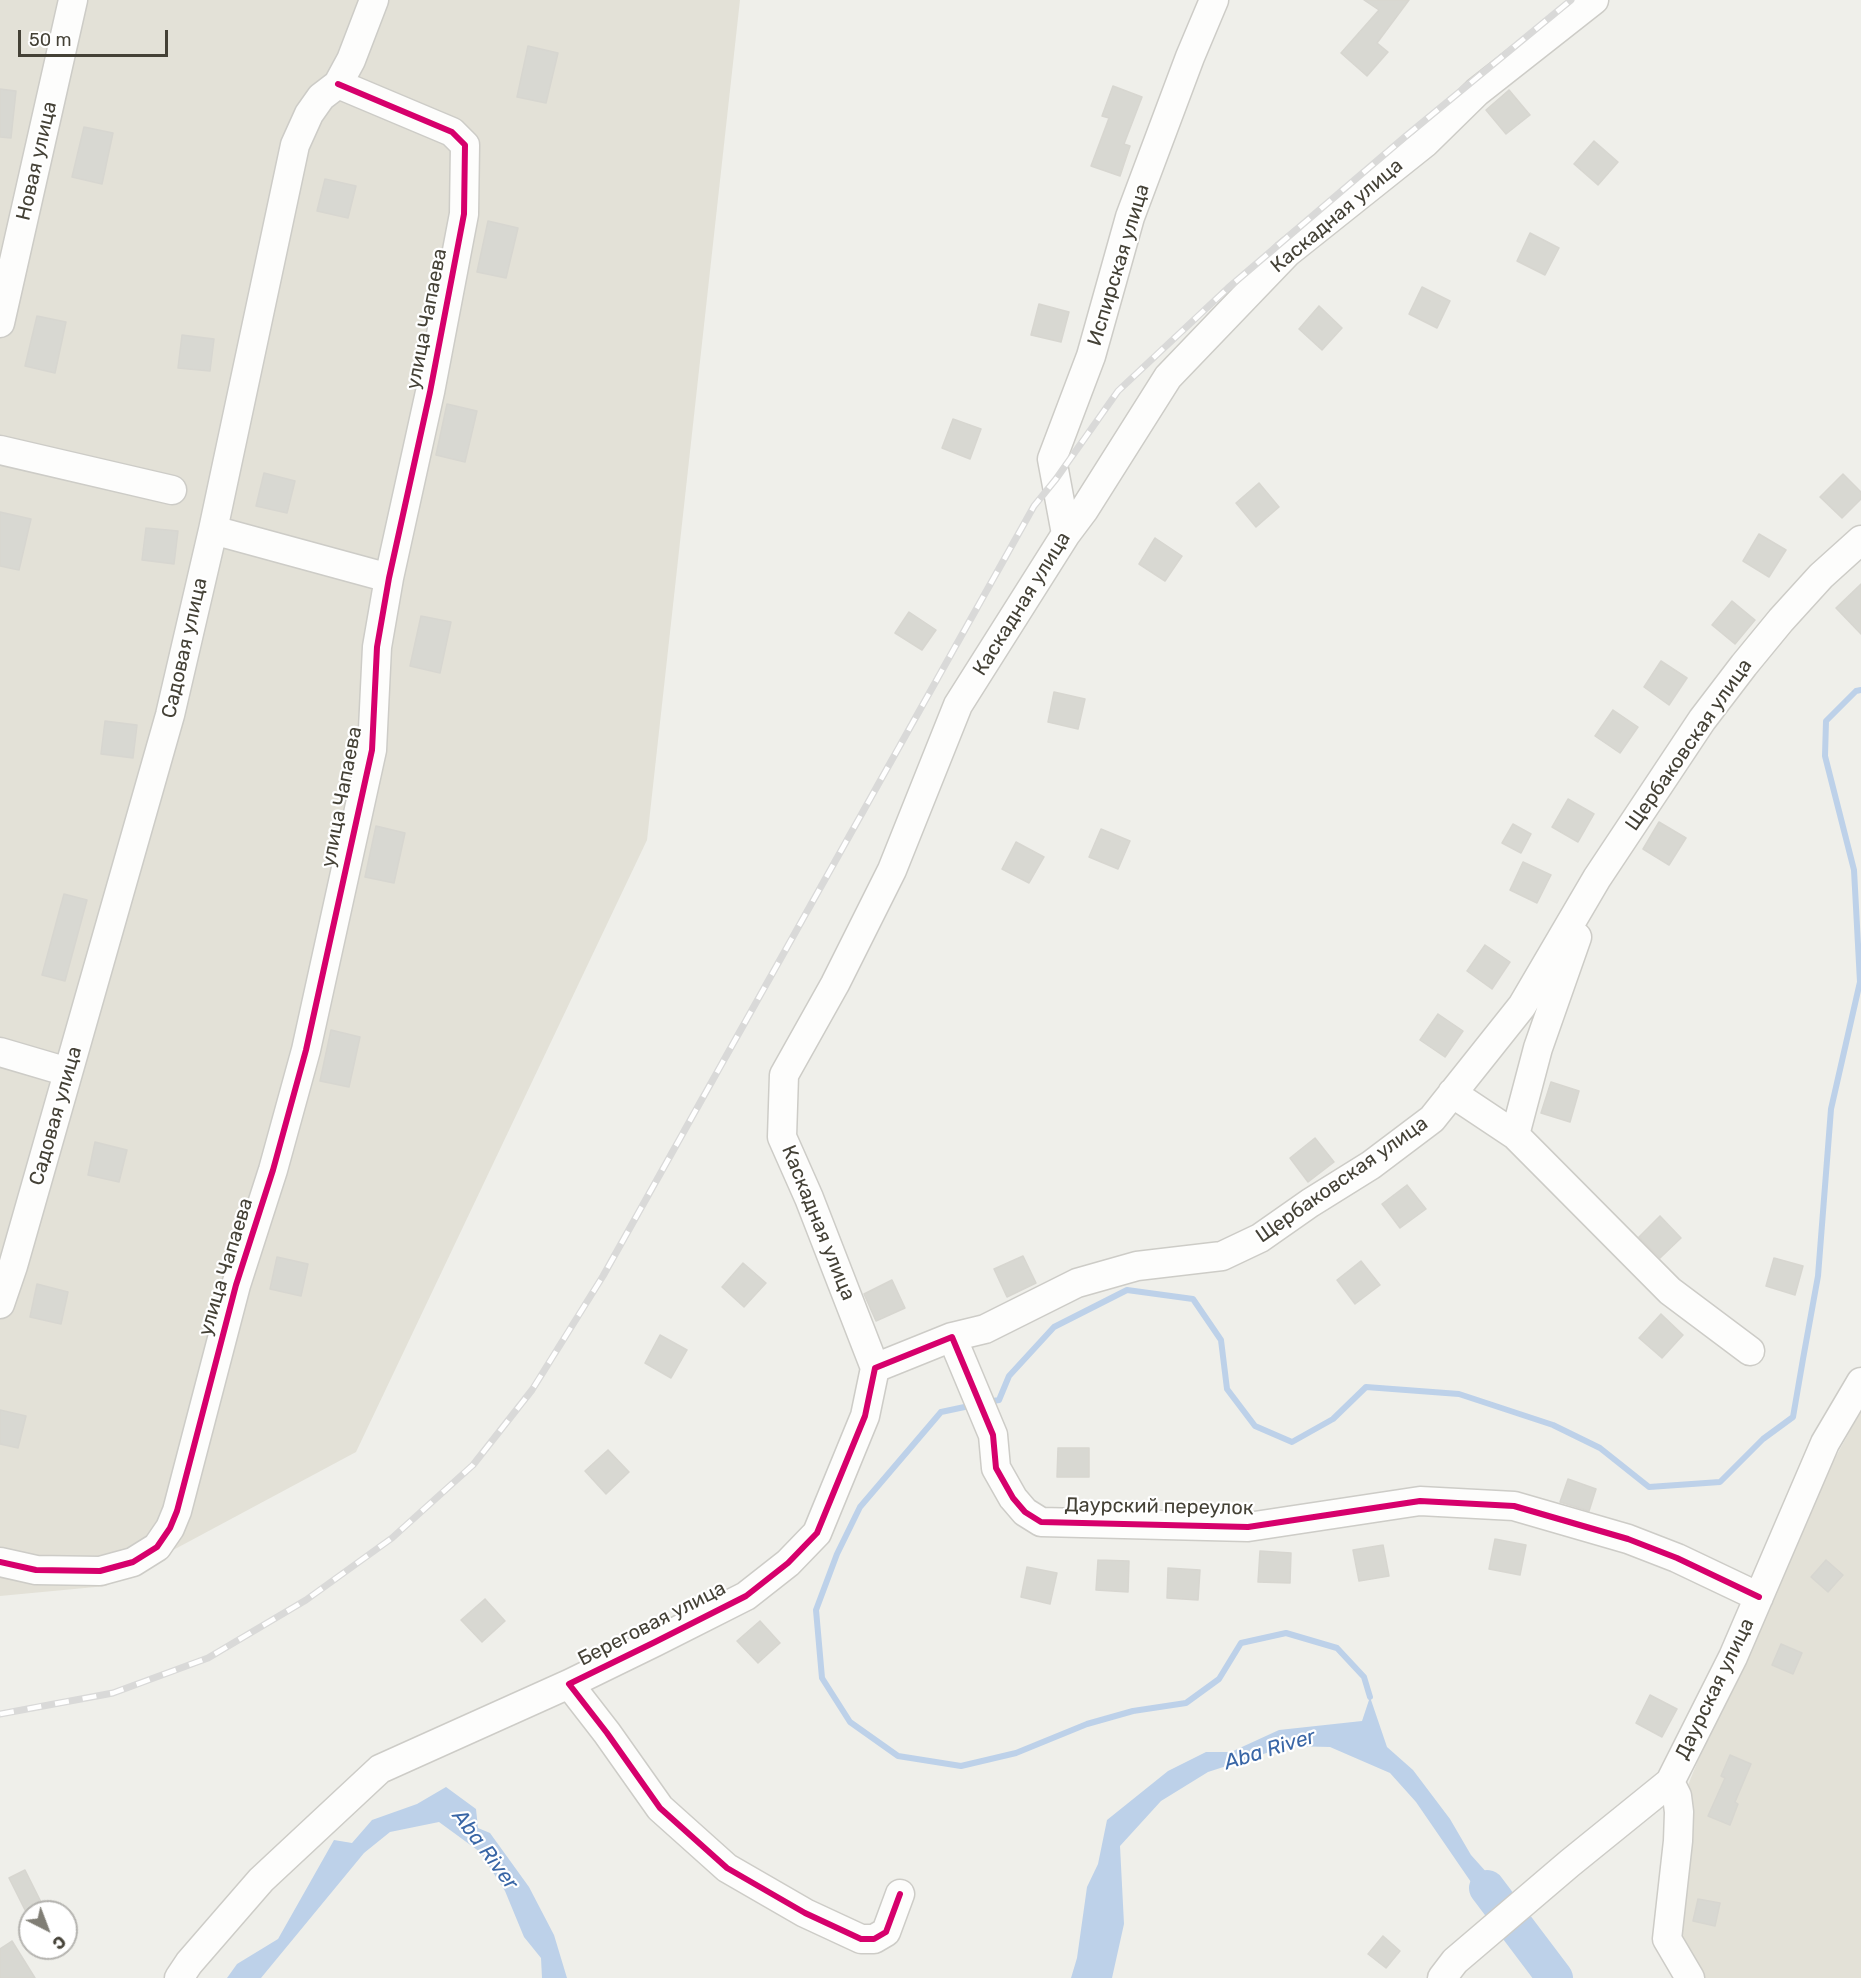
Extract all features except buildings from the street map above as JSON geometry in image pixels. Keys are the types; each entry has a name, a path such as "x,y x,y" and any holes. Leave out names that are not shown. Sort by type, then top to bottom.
{"street":[{"name":"Новая улица","path":"0,323 73,0"},
{"name":"Садовая улица","path":"0,1304 170,715 213,530 295,145 309,114 321,97 338,84 351,60 374,0"},
{"name":"Испирская улица","path":"1066,534 1052,459 1091,356 1130,218 1190,57 1214,0"},
{"name":"Каскадная улица","path":"875,1368 809,1198 782,1137 784,1075 835,984 892,870 958,705 1168,377 1287,253 1425,143 1477,92 1594,0"},
{"name":"улица Чапаева","path":"0,1562 36,1570 100,1571 133,1562 157,1547 170,1528 177,1511 236,1285 273,1170 306,1050 372,750 377,648 389,578 427,403 464,214 465,145 452,132 338,84"},
{"path":"0,450 172,490"},
{"path":"213,530 389,578"},
{"name":"Щербаковская улица","path":"875,1368 952,1338 985,1329 1077,1283 1137,1266 1222,1256 1260,1238 1371,1165 1432,1119 1522,1006 1597,878 1702,720 1744,665 1821,576 1861,540"},
{"name":"Щербаковская улица","path":"1515,1135 1538,1048 1597,878"},
{"path":"0,1052 68,1072"},
{"path":"1452,1093 1515,1135 1670,1291 1750,1351"},
{"name":"Даурский переулок","path":"952,1338 993,1435 996,1468 1019,1505 1025,1512 1041,1522 1248,1527 1420,1501 1514,1506 1628,1539 1677,1558 1759,1597"},
{"name":"Береговая улица","path":"875,1368 865,1416 817,1533 788,1563 746,1596 568,1684 607,1732 660,1808 727,1868 805,1912 861,1939 874,1939 886,1932 900,1894"},
{"name":"Даурская улица","path":"1448,1970 1570,1863 1670,1782 1733,1657 1825,1443 1861,1382"},
{"path":"178,1978 261,1880 380,1769 568,1684"},
{"path":"1670,1782 1677,1796 1679,1812 1667,1939 1690,1978"}],"shaded area":[{"path":"0,0 740,0 647,840 356,1452 106,1586 0,1596"},
{"path":"1861,1411 1861,1978 1693,1978 1674,1950 1686,1790 1782,1554"}],"water":[{"path":"1370,1697 1387,1747 1413,1770 1450,1819 1471,1855 1514,1903 1495,1917 1416,1802 1390,1773 1330,1747 1288,1746 1208,1772 1161,1801 1120,1846 1124,1924 1112,1978 1071,1978 1077,1958 1087,1887 1098,1864 1107,1820 1168,1771 1206,1752 1231,1752 1279,1730 1362,1721"},
{"path":"446,1787 476,1809 478,1828 490,1833 529,1887 554,1935 567,1978 542,1978 541,1958 524,1937 505,1891 480,1852 439,1822 390,1832 364,1853 261,1978 227,1978 237,1964 278,1939 334,1840 352,1843 372,1820 417,1804"}],"waterway":[{"path":"987,1402 999,1400 1009,1376 1054,1327 1127,1290 1193,1299 1221,1340 1227,1389 1255,1426 1292,1442 1333,1419 1366,1387 1459,1394 1553,1425 1600,1448 1649,1487 1720,1482 1763,1439 1793,1417 1818,1276 1831,1109 1860,982 1854,870 1825,756 1826,721 1856,691 1861,690"},
{"path":"974,1405 941,1412 860,1507 837,1554 816,1610 822,1678 850,1722 898,1756 961,1766 1016,1753 1087,1724 1133,1711 1186,1703 1219,1679 1241,1643 1286,1633 1337,1648 1364,1677 1370,1697"},
{"name":"Aba River","path":"1487,1888 1555,1978"}],"railway":[{"path":"0,1714 113,1693 208,1658 306,1600 392,1538 473,1465 532,1390 603,1276 1034,506 1056,479 1118,391 1228,288 1406,136 1571,0"}],"cycle path":[{"path":"0,1562 36,1570 100,1571 133,1562 157,1547 170,1528 177,1511 236,1285 273,1170 306,1050 372,750 377,647 389,578 430,392 464,214 465,145 452,132 338,84"},
{"path":"900,1894 886,1932 874,1939 861,1939 805,1913 727,1868 660,1808 569,1684 746,1596 788,1563 817,1533 865,1416 875,1368 952,1337 993,1435 996,1468 1013,1498 1025,1512 1041,1522 1248,1527 1420,1501 1514,1506 1628,1539 1677,1558 1759,1597"}]}
